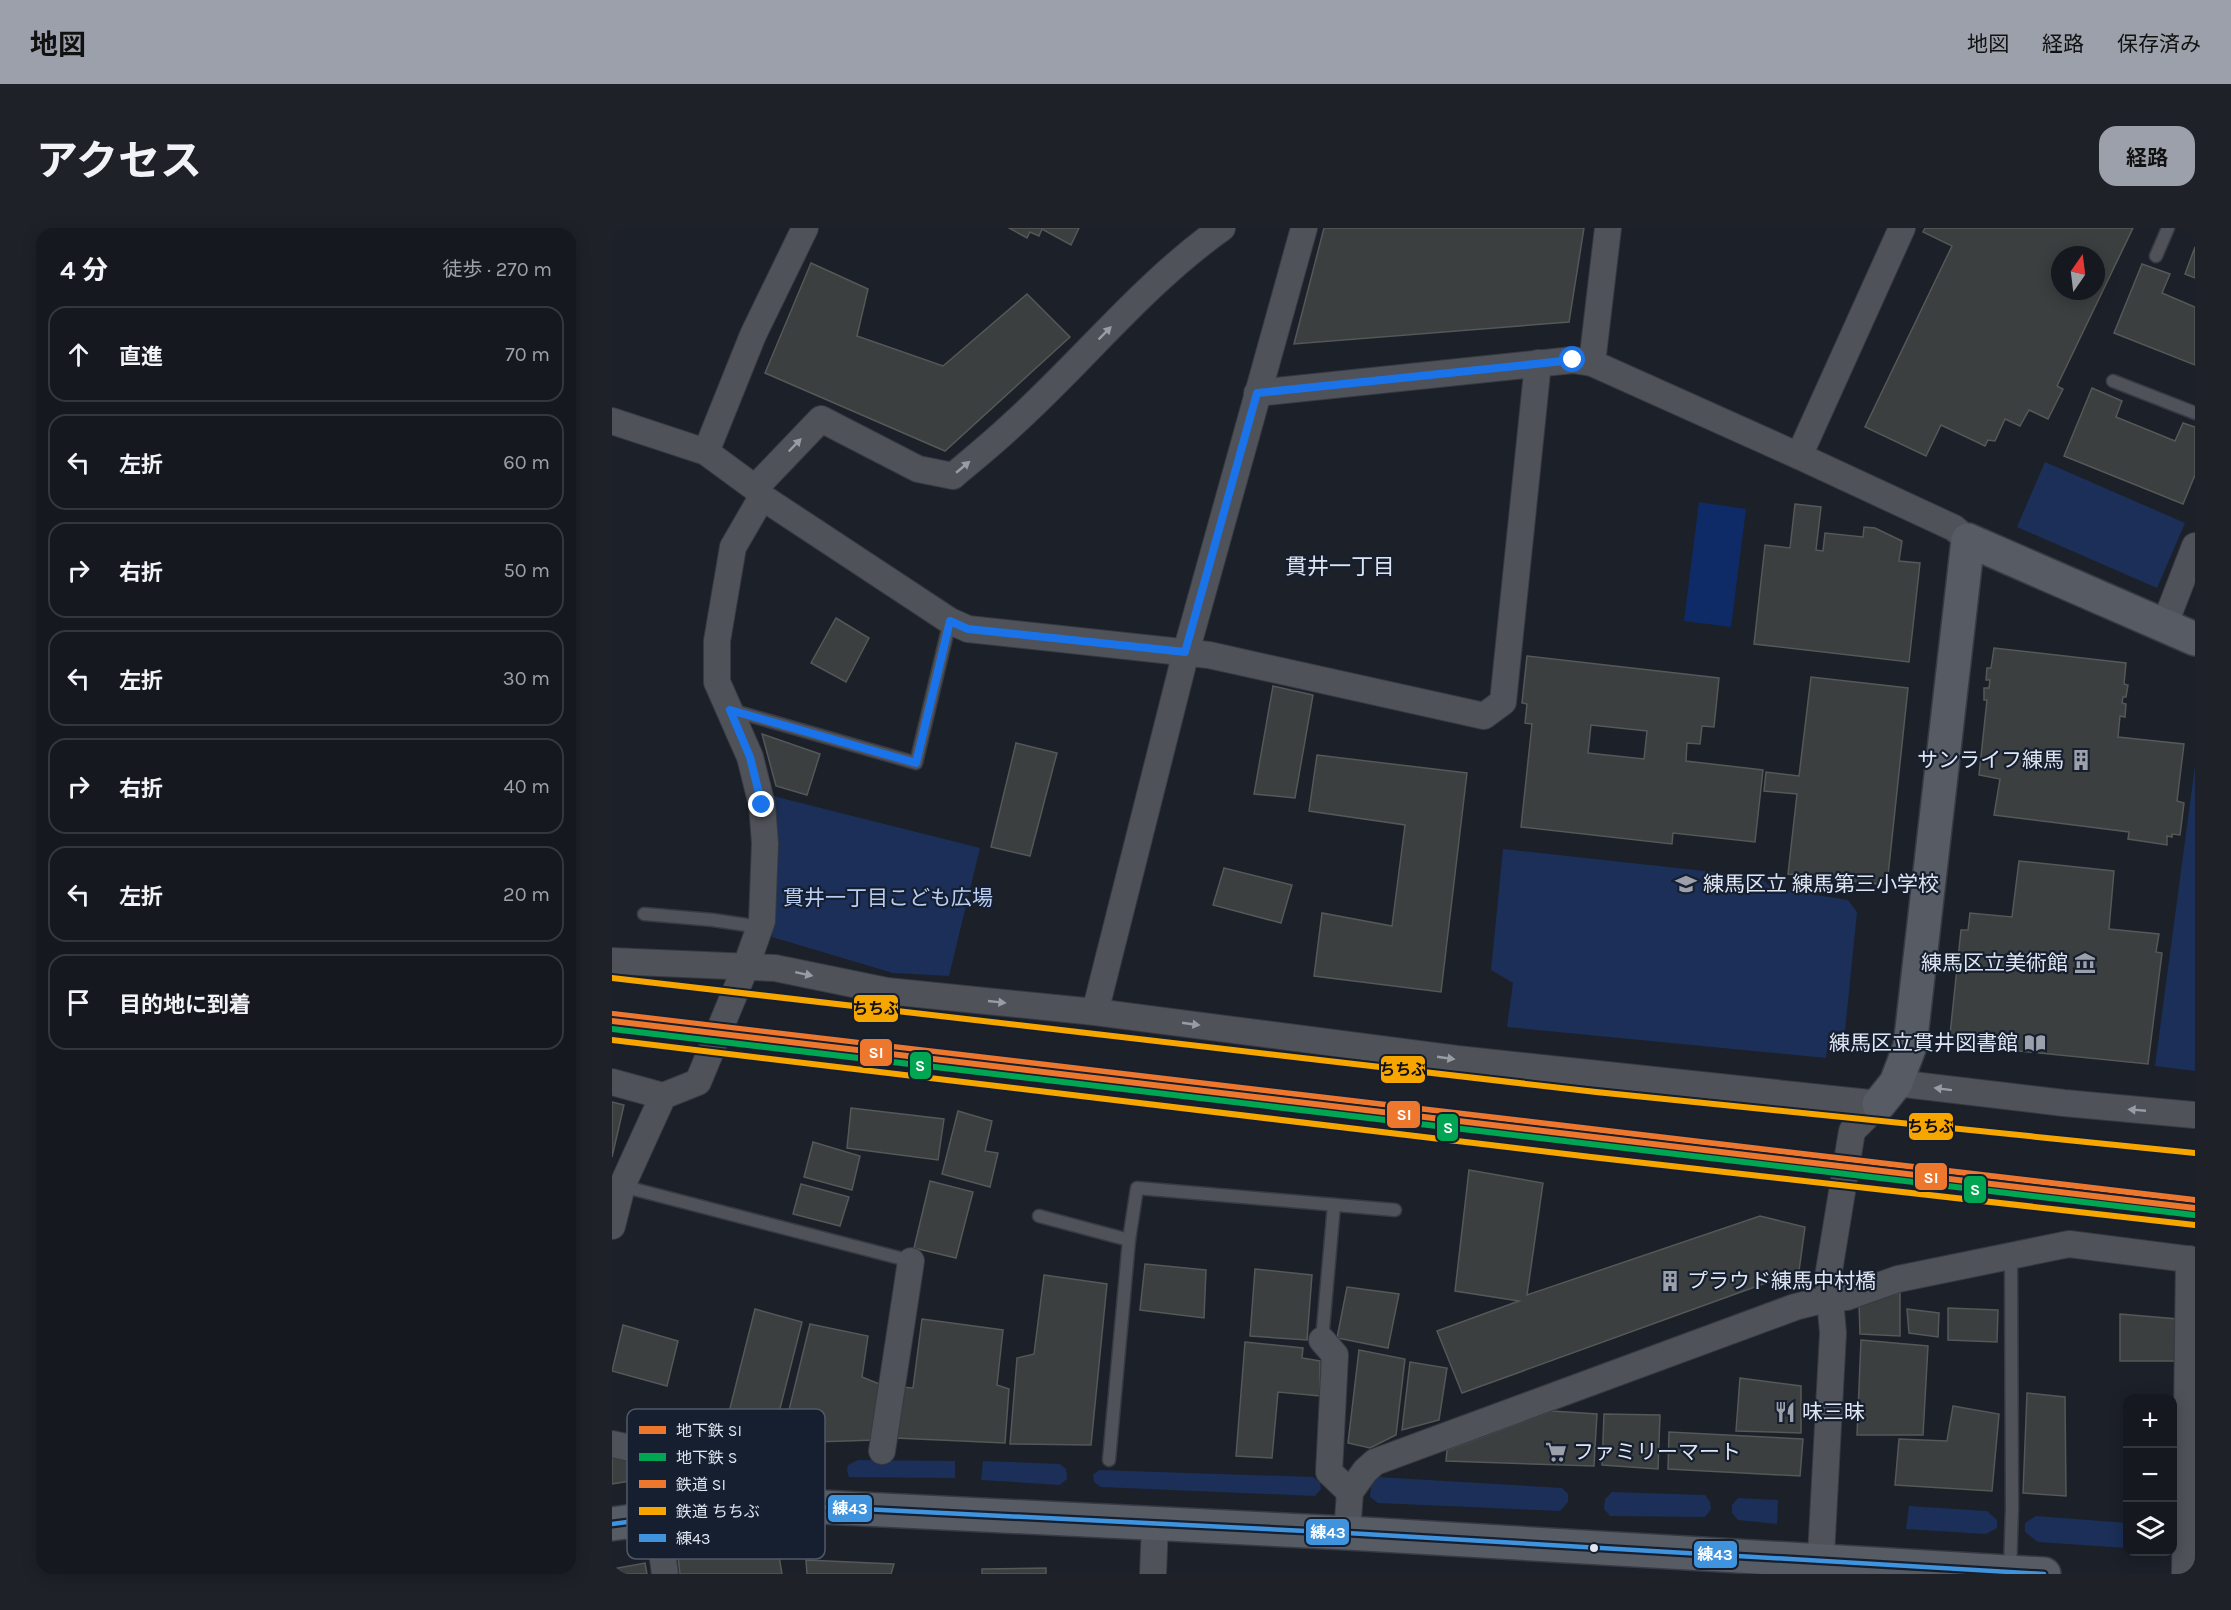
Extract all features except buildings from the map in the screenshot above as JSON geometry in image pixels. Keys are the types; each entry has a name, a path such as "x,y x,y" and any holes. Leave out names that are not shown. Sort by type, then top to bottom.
{"main road":[{"path":"1888,1094 1910,1047 1968,540 2195,639"},
{"path":"825,1507 1347,1533 1820,1568 2010,1571 2044,1574"},
{"path":"612,1524 627,1522"}],"street":[{"path":"706,452 753,335 805,228"},
{"path":"612,1082 663,1096 698,1082 760,927 765,843 762,805 750,757 717,682 717,641 733,547 758,492 821,419 918,469 953,476 1013,425 1132,305 1187,254 1222,228"},
{"path":"1095,1012 1185,652 1304,228"},
{"path":"1592,363 1608,228"},
{"path":"1799,456 1902,228"},
{"path":"1257,393 1538,363 1573,360 1592,363 1954,528 1968,540"},
{"path":"612,421 706,452 758,492 950,621 968,629 1209,655 1484,716 1503,702 1538,363"},
{"path":"2164,626 2195,546"},
{"path":"612,961 775,968 887,992 1095,1012 1457,1059 1888,1094 2064,1103 2195,1115"},
{"path":"1820,1568 1833,1334 1828,1277 1852,1131 1888,1094"},
{"path":"612,1226 622,1185 663,1096"},
{"path":"1347,1533 1350,1492 1365,1471 1375,1462 1795,1307 1847,1296 1898,1279 2069,1244 2192,1259 2186,1574"},
{"path":"882,1451 911,1261"},
{"path":"1322,1340 1335,1354 1329,1472 1350,1492"},
{"path":"612,1444 627,1447"},
{"path":"1154,1574 1155,1524"},
{"path":"663,1559 665,1574"}],"lane":[{"path":"2156,256 2168,228"},
{"path":"2113,381 2195,413"},
{"path":"730,710 916,763 950,621"},
{"path":"644,914 760,927"},
{"path":"622,1185 911,1261"},
{"path":"1109,1460 1129,1239 1137,1188 1395,1210"},
{"path":"1322,1340 1334,1205"},
{"path":"1039,1216 1129,1239"},
{"path":"2010,1571 2013,1508 2011,1255"}],"green space":[{"path":"2045,462 2185,523 2157,588 2017,527"},
{"path":"2195,766 2195,1071 2155,1066"},
{"name":"貫井一丁目こども広場","path":"773,796 980,848 949,976 893,973 772,937 779,843"},
{"path":"1503,849 1759,877 1772,888 1848,900 1857,912 1845,1031 1829,1032 1826,1058 1507,1027 1513,983 1491,970"},
{"path":"858,1460 955,1461 955,1478 849,1477 848,1465"},
{"path":"983,1461 1060,1464 1066,1469 1067,1479 1060,1485 981,1480"},
{"path":"1099,1470 1313,1477 1320,1482 1321,1489 1315,1496 1101,1487 1094,1482 1093,1475"},
{"path":"1378,1477 1562,1488 1568,1494 1568,1502 1560,1511 1378,1503 1370,1497 1371,1486"},
{"path":"1612,1492 1705,1495 1710,1502 1711,1509 1705,1517 1610,1516 1604,1509 1605,1499"},
{"path":"1738,1498 1778,1500 1777,1524 1738,1520 1732,1513 1732,1505"},
{"path":"1909,1506 1987,1511 1997,1520 1997,1528 1986,1534 1906,1529"},
{"path":"2036,1516 2123,1523 2123,1548 2038,1542 2025,1532 2025,1523"}],"shaded area":[{"path":"1699,502 1746,509 1731,627 1684,621"}],"metro line":[{"name":"SI","path":"612,1021 2195,1208"},
{"name":"S","path":"612,1029 2194,1215"}],"rail line":[{"name":"ちちぶ","path":"612,978 1596,1092 2195,1153"},
{"name":"SI","path":"613,1014 2195,1200"},
{"name":"ちちぶ","path":"612,1040 1591,1157 2195,1225"}],"transit line":[{"name":"練43","path":"825,1507 1347,1533 2044,1574"},
{"name":"練43","path":"612,1524 627,1522"}],"place":[{"name":"サンライフ練馬","path":"2081,760"},
{"name":"練馬区立 練馬第三小学校","path":"1686,884"},
{"name":"練馬区立美術館","path":"2085,963"},
{"name":"練馬区立貫井図書館","path":"2035,1043"},
{"name":"プラウド練馬中村橋","path":"1670,1281"},
{"name":"味三昧","path":"1785,1412"},
{"name":"ファミリーマート","path":"1556,1452"}],"district":[{"name":"貫井一丁目","path":"1340,567"}],"route":[{"path":"762,805 750,757 730,710 916,763 950,621 968,629 1185,652 1257,393 1573,360"}]}
